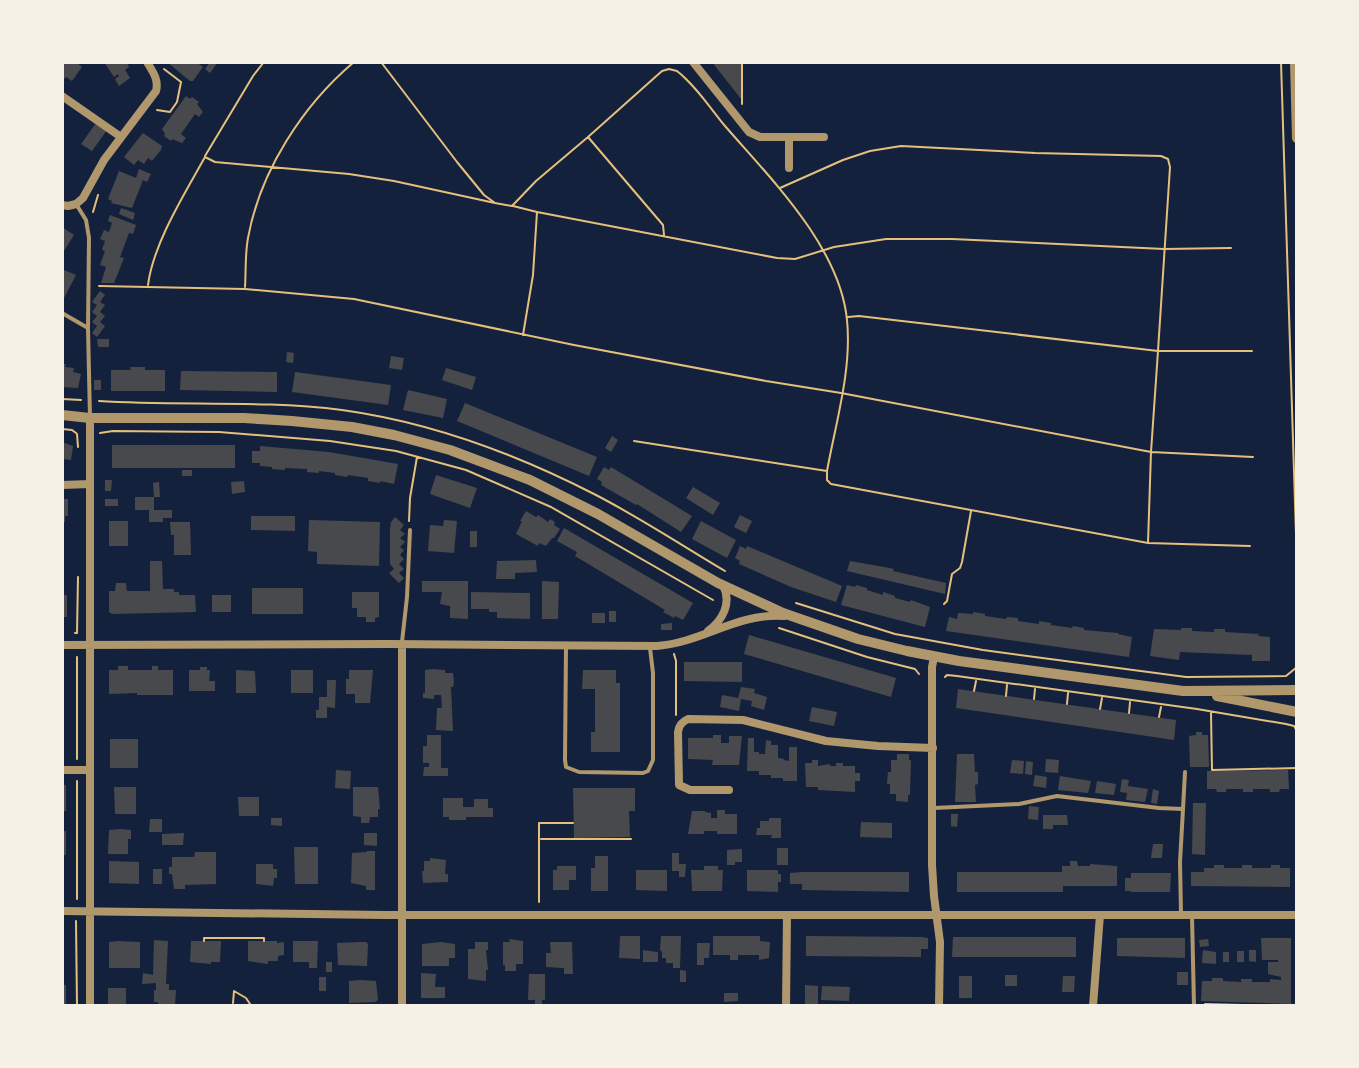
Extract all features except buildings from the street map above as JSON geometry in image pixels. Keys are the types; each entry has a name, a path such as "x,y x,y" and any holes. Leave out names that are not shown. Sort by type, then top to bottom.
{"street":[{"path":"62,205 76,204 83,198 98,170 156,91 156,78 147,62"},
{"path":"693,62 749,132 789,138 824,137"},
{"path":"1296,64 1297,138"},
{"path":"62,96 121,137"},
{"path":"789,138 789,168"},
{"path":"62,415 280,420 352,427 407,438 469,457 540,485 723,585 792,616 858,639 934,657 1195,692 1297,712"},
{"path":"90,418 90,1006"},
{"path":"62,485 90,484"},
{"path":"701,636 715,626 724,613 727,598 723,585"},
{"path":"62,645 650,646 683,642 749,618 792,616"},
{"path":"402,644 402,1006"},
{"path":"934,657 932,865 940,942 939,1006"},
{"path":"1195,692 1297,690"},
{"path":"729,790 690,790 679,785 678,732 681,724 688,719 743,720 826,741 933,748"},
{"path":"62,770 90,770"},
{"path":"62,911 402,915 1297,915"},
{"path":"786,1006 787,915"},
{"path":"1093,1006 1100,915"}],"lane":[{"path":"76,204 86,220 89,238 90,418"},
{"path":"62,313 88,328"},
{"path":"402,644 410,530"},
{"path":"566,646 566,767 579,772 643,773 648,771 653,760 650,646"},
{"path":"1181,915 1180,862 1185,772"},
{"path":"933,808 1019,804 1057,796 1183,809"},
{"path":"1192,915 1194,1005"}],"path":[{"path":"148,286 153,263 170,224 205,157 264,62"},
{"path":"245,289 247,240 258,199 273,167 286,142 317,98 354,62"},
{"path":"381,62 457,162 484,195 495,203"},
{"path":"739,120 742,116 742,62"},
{"path":"1281,62 1297,566"},
{"path":"512,206 536,181 662,71 677,71 780,188 823,251 840,286 847,318 848,344 827,471 827,480 831,484 1148,543 1250,546"},
{"path":"588,137 663,225 664,236"},
{"path":"780,188 843,160 870,151 901,146 1161,156 1168,159 1170,167 1148,543"},
{"path":"205,157 215,162 394,181 777,258 795,259 859,242 919,238 1164,249 1231,248"},
{"path":"523,335 533,275 537,212"},
{"path":"105,286 245,289 354,299 523,335 1151,452 1253,457"},
{"path":"847,318 859,316 1158,351 1252,351"},
{"path":"62,399 273,404 344,411 411,424 469,441 543,470 635,517 725,572"},
{"path":"62,429 82,434"},
{"path":"95,435 113,431 235,433 330,441 396,451 466,470 551,507 714,601"},
{"path":"77,434 78,456"},
{"path":"634,441 827,471"},
{"path":"410,530 410,498 417,457"},
{"path":"944,604 952,574 962,562 971,511"},
{"path":"77,633 78,577"},
{"path":"790,601 860,625 932,642 1182,676 1286,676 1297,667"},
{"path":"777,627 867,657 915,669 922,678"},
{"path":"674,652 675,714 681,724"},
{"path":"77,655 77,1006"},
{"path":"940,678 947,675 1161,704 1286,724 1294,726 1297,731"},
{"path":"974,691 976,679"},
{"path":"1006,696 1007,683"},
{"path":"1034,699 1036,687"},
{"path":"1067,704 1069,692"},
{"path":"1100,709 1102,696"},
{"path":"1129,713 1131,700"},
{"path":"1159,717 1161,704"},
{"path":"1212,712 1212,770 1297,768"},
{"path":"539,905 539,823 573,823"},
{"path":"540,839 631,839"},
{"path":"204,941 204,938 264,938 264,941"},
{"path":"233,1005 234,991 246,998 250,1005"},
{"path":"191,1005 281,1005"},
{"path":"1194,1005 1280,1006"}]}
